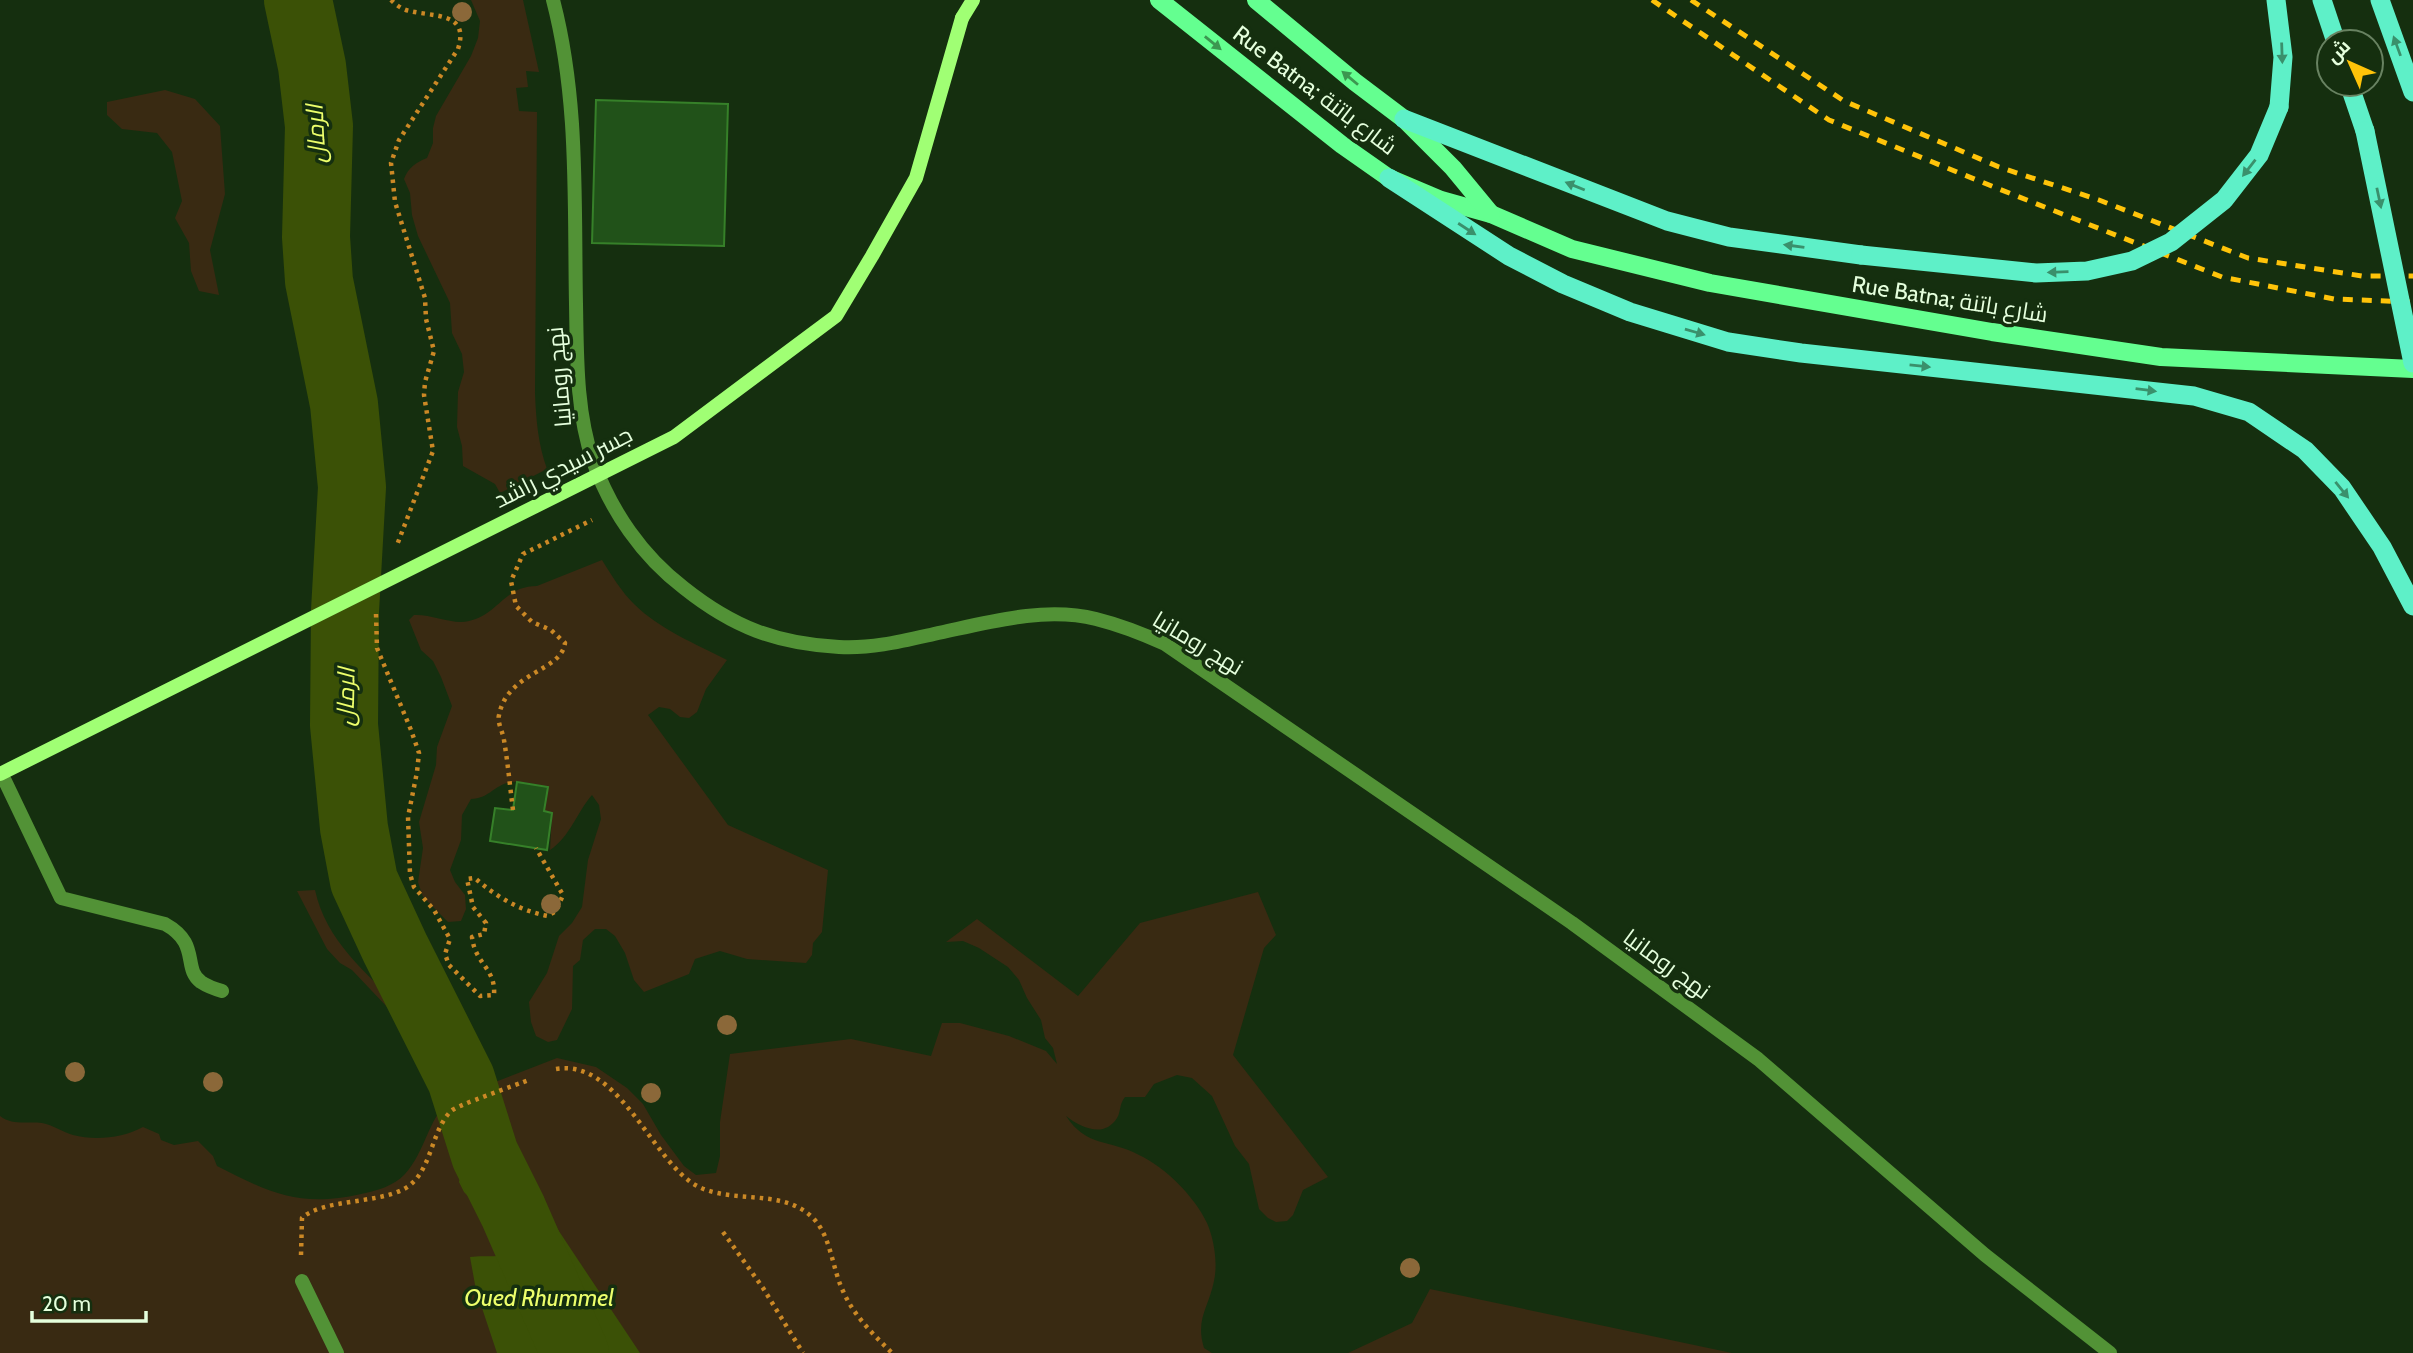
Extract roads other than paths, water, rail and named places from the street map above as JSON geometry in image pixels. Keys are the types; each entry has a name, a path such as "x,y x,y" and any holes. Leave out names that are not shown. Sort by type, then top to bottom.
{"highway":[{"path":"1404,119 1667,221 1729,237 1861,255 2036,273 2087,271 2132,261 2171,242 2224,200 2259,155 2279,107 2283,57 2276,0"},
{"path":"2322,0 2331,28"},
{"path":"2380,0 2413,92"},
{"path":"2354,98 2365,131 2413,363"},
{"path":"1389,178 1509,256 1563,284 1630,312 1728,342 1801,353 2194,396 2249,412 2305,450 2342,488 2382,547 2413,606"}],"main road":[{"name":"جسر سيدي راشد","path":"960,0 962,18"},
{"name":"جسر سيدي راشد","path":"0,775 674,437 836,316 916,178 962,18 973,0"},
{"name":"Rue Batna; شارع باتنة","path":"1159,0 1342,145 1389,178 1441,200 1492,214 1572,249 1710,283 1992,332 2161,357 2413,369"},
{"name":"Rue Batna; شارع باتنة","path":"1256,0 1404,119 1453,168 1492,214"}],"street":[{"name":"نهج رومانيا","path":"553,0 568,71 572,107 579,390 593,461 615,508 643,550 670,578 732,622 771,638 810,646 855,648 1039,615 1095,618 1165,644 1572,923 1732,1040 1784,1080 1984,1255 2110,1353"},
{"path":"0,775 61,898 164,924 177,931 188,944 194,975 202,983 222,991"},
{"path":"302,1281 337,1353"}],"water":[{"name":"Oued Rhummel","path":"486,1107 491,1135 509,1156 640,1353 497,1353 476,1290 470,1257 507,1254 510,1248 492,1233 477,1205 464,1192 459,1182 464,1152 459,1121"}],"waterway":[{"name":"الرمال","path":"298,0 312,66 319,126 316,237 319,281 344,404 352,487 345,611 344,725 354,828 364,881 461,1079 485,1155 513,1211 575,1353"}],"railway":[{"path":"1652,0 1829,120 1999,189 2222,277 2334,299 2413,302"},
{"path":"1691,0 1844,101 1999,167 2099,200 2248,258 2362,276 2413,276"}]}
